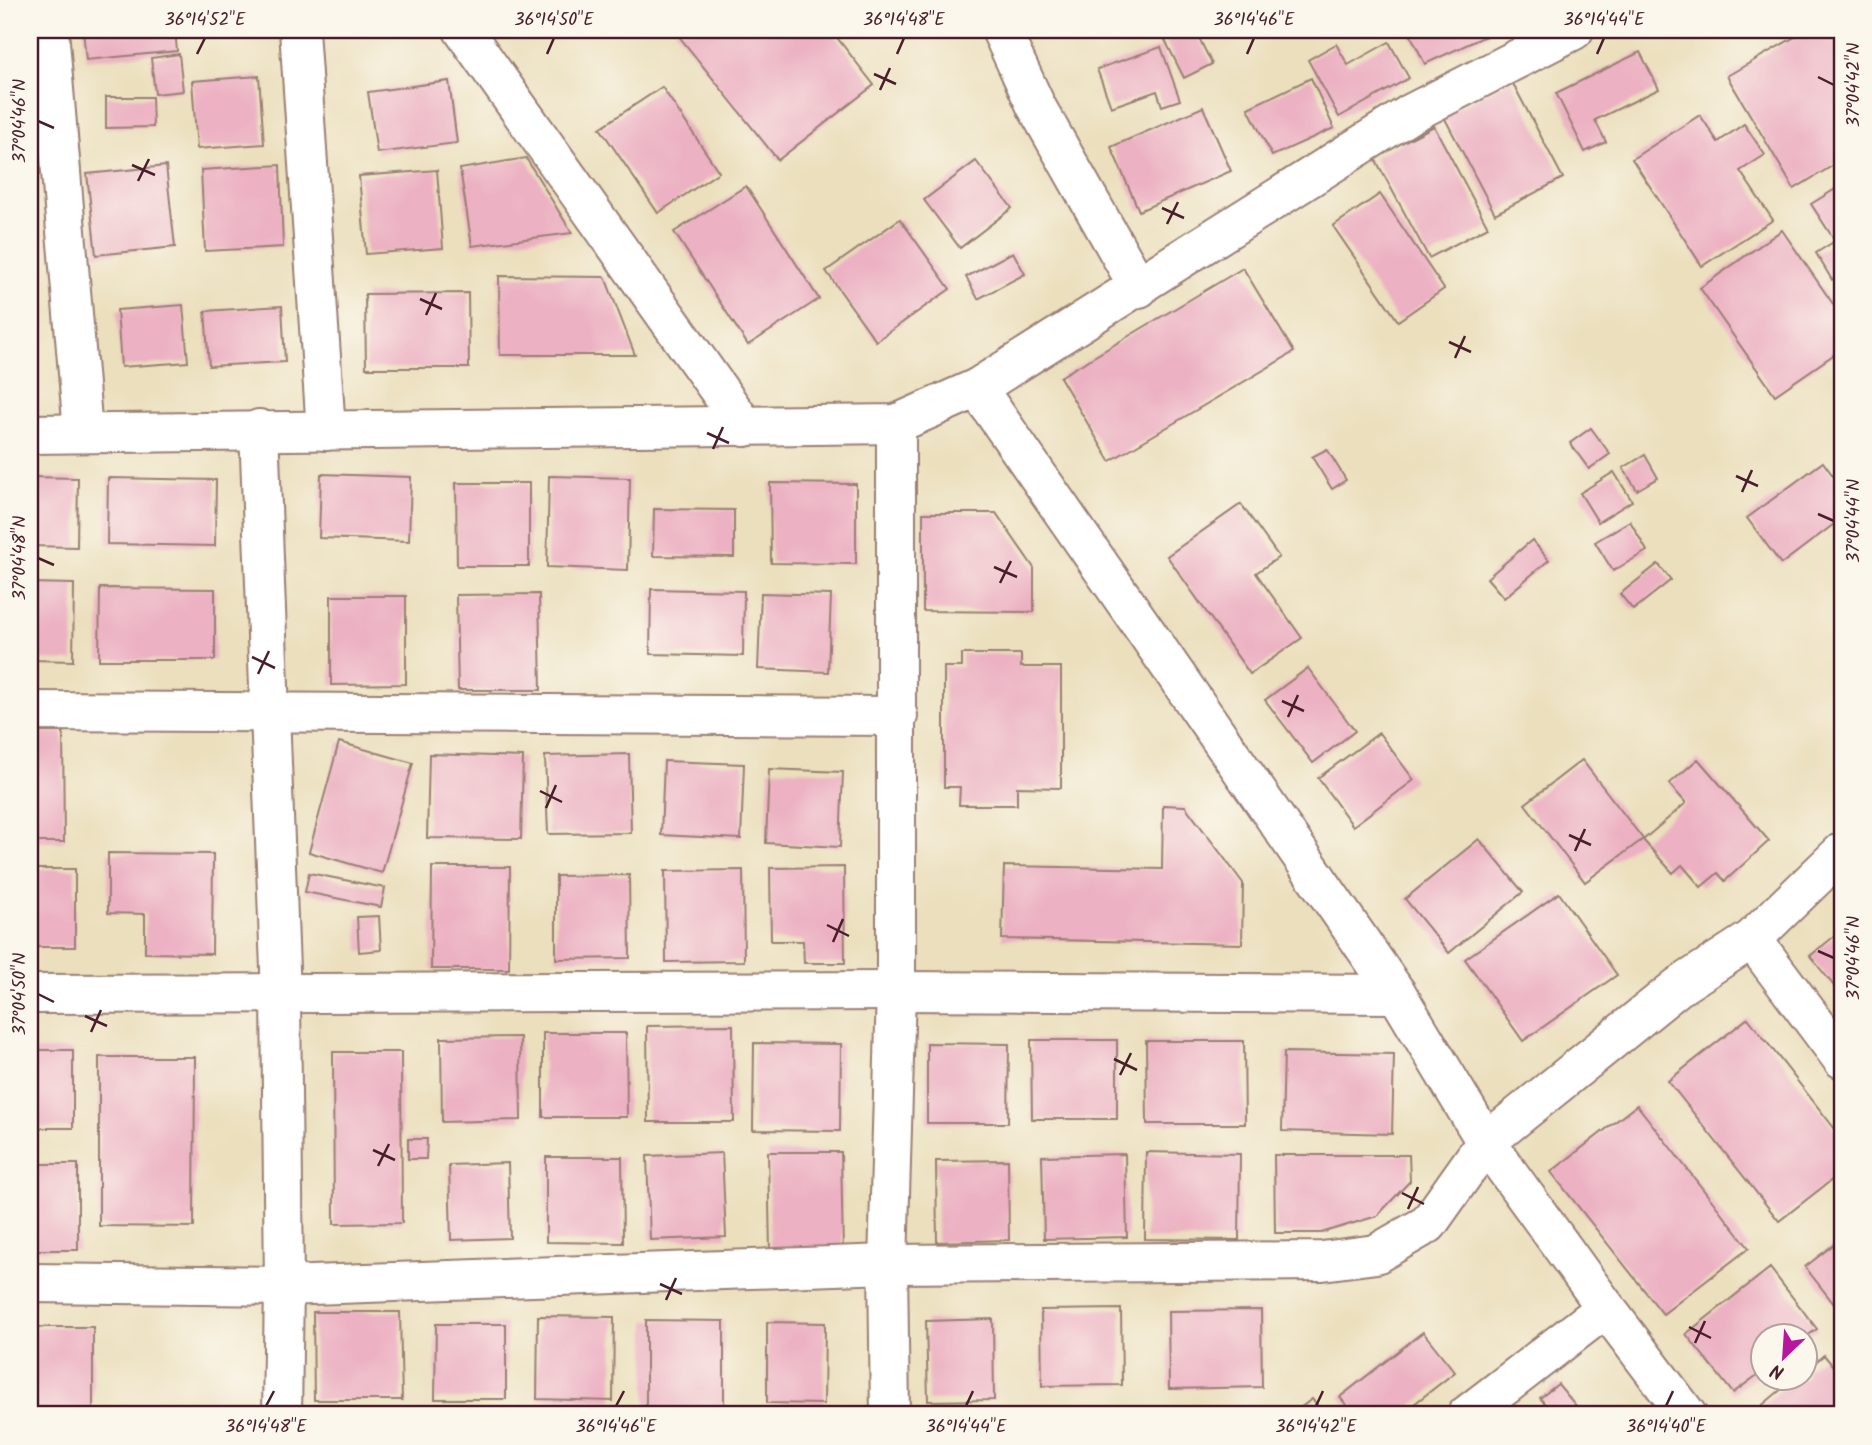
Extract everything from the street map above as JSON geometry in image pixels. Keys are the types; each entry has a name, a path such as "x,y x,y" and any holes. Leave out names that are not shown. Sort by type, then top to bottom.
{"street":[{"path":"49,30 83,432"},
{"path":"299,30 326,431"},
{"path":"463,30 745,426"},
{"path":"1001,30 1036,106 1139,288"},
{"path":"30,434 259,429 326,431 896,424 977,388 1139,288 1410,114 1574,30"},
{"path":"977,388 1396,994 1486,1142 1687,1415"},
{"path":"890,1415 888,1264 897,991 896,424"},
{"path":"259,429 281,995 284,1286 282,1415"},
{"path":"30,710 898,716"},
{"path":"30,1283 284,1286 888,1264 1322,1262 1376,1254 1428,1224 1486,1142 1678,987 1752,939 1842,852"},
{"path":"1752,939 1842,1059"},
{"path":"30,994 897,991 1396,994"},
{"path":"1467,1415 1606,1308"}],"building":[{"path":"83,30 175,30 177,51 86,60"},
{"path":"674,30 831,30 874,85 778,160"},
{"path":"1160,30 1195,30 1212,64 1184,78"},
{"path":"1408,30 1488,30 1490,34 1425,64"},
{"path":"1807,30 1840,30 1842,33 1842,160 1794,189 1727,76"},
{"path":"1389,42 1409,78 1339,117 1308,60 1336,44 1348,65"},
{"path":"1161,47 1180,100 1162,106 1157,91 1111,107 1097,69"},
{"path":"1640,52 1659,89 1595,120 1606,142 1585,152 1556,93"},
{"path":"179,54 183,91 155,94 151,58"},
{"path":"259,76 264,144 197,149 192,81"},
{"path":"1311,78 1334,128 1272,156 1248,108"},
{"path":"1511,80 1563,178 1495,214 1443,115"},
{"path":"449,81 457,143 377,153 368,92"},
{"path":"662,87 719,172 658,213 600,128"},
{"path":"106,97 152,97 153,127 106,128"},
{"path":"1203,107 1231,171 1139,211 1111,147"},
{"path":"1700,115 1718,142 1744,124 1765,155 1740,171 1773,220 1702,266 1632,159"},
{"path":"1434,126 1488,227 1429,258 1374,157"},
{"path":"526,158 572,233 472,246 460,169"},
{"path":"976,161 1012,208 960,248 924,200"},
{"path":"280,165 283,247 205,251 201,170"},
{"path":"166,166 175,247 96,255 87,174"},
{"path":"437,170 443,248 366,254 359,176"},
{"path":"1842,185 1842,274 1832,280 1816,253 1835,241 1811,204"},
{"path":"746,186 819,299 748,345 674,232"},
{"path":"1380,194 1444,289 1398,321 1333,226"},
{"path":"900,219 950,289 876,341 826,271"},
{"path":"1782,230 1842,317 1842,349 1775,395 1700,288"},
{"path":"1013,252 1025,274 978,299 966,277"},
{"path":"1243,268 1294,352 1110,461 1060,377"},
{"path":"499,276 605,277 635,355 500,355"},
{"path":"468,293 469,368 366,368 365,294"},
{"path":"183,305 188,362 121,367 117,310"},
{"path":"282,306 285,362 209,366 205,311"},
{"path":"1591,428 1610,454 1589,469 1570,443"},
{"path":"1327,449 1346,480 1332,489 1312,457"},
{"path":"1645,455 1658,478 1637,490 1623,468"},
{"path":"1823,462 1842,488 1842,518 1781,564 1747,518"},
{"path":"1614,472 1632,501 1598,522 1580,493"},
{"path":"321,474 411,477 409,541 319,538"},
{"path":"549,476 630,478 628,570 547,567"},
{"path":"30,477 78,478 77,547 30,546"},
{"path":"108,478 216,480 215,546 107,544"},
{"path":"456,483 529,483 529,566 457,566"},
{"path":"770,483 856,484 856,564 771,563"},
{"path":"1241,504 1279,557 1256,573 1302,638 1250,674 1167,556"},
{"path":"654,509 734,510 734,557 653,556"},
{"path":"923,513 996,513 1034,568 1034,612 923,611"},
{"path":"1630,521 1647,551 1613,571 1595,542"},
{"path":"1532,540 1549,560 1504,598 1487,578"},
{"path":"1658,564 1671,580 1633,610 1620,594"},
{"path":"30,583 74,584 73,661 30,660"},
{"path":"100,588 215,589 215,660 99,660"},
{"path":"651,589 744,591 743,656 650,654"},
{"path":"761,593 831,595 828,672 758,669"},
{"path":"539,594 541,690 458,690 456,595"},
{"path":"331,596 406,596 406,684 331,685"},
{"path":"962,654 1021,654 1021,667 1061,667 1061,788 1017,787 1017,805 959,805 960,787 944,787 944,667 962,667"},
{"path":"1308,668 1355,731 1313,763 1265,700"},
{"path":"30,732 63,732 64,842 30,842"},
{"path":"1379,733 1414,780 1353,826 1318,778"},
{"path":"339,742 413,763 382,873 309,852"},
{"path":"429,754 523,757 521,839 427,838"},
{"path":"629,754 631,833 548,834 545,756"},
{"path":"1698,759 1769,841 1725,881 1718,873 1701,887 1682,865 1673,873 1643,840 1686,803 1669,784"},
{"path":"1582,760 1643,839 1585,882 1525,804"},
{"path":"664,761 744,764 741,839 661,835"},
{"path":"769,769 843,772 840,847 766,843"},
{"path":"1163,805 1185,806 1243,883 1242,944 1002,939 1004,866 1162,869"},
{"path":"1479,839 1523,892 1449,953 1405,899"},
{"path":"108,853 213,854 212,954 145,953 145,914 108,913"},
{"path":"432,867 510,867 509,969 431,969"},
{"path":"844,867 845,963 804,963 803,941 771,941 770,868"},
{"path":"30,869 75,869 75,947 30,947"},
{"path":"743,870 744,961 666,962 665,871"},
{"path":"309,873 385,888 381,907 305,892"},
{"path":"629,875 630,958 556,959 556,876"},
{"path":"1559,893 1617,975 1523,1041 1465,959"},
{"path":"379,916 381,950 359,952 357,917"},
{"path":"1842,930 1842,996 1810,956"},
{"path":"1748,1018 1842,1138 1842,1172 1779,1221 1668,1081"},
{"path":"733,1025 734,1122 648,1122 647,1026"},
{"path":"543,1033 626,1033 627,1117 543,1117"},
{"path":"520,1037 521,1120 442,1122 441,1038"},
{"path":"1031,1040 1117,1040 1117,1119 1032,1119"},
{"path":"1146,1041 1244,1041 1245,1124 1147,1124"},
{"path":"754,1043 841,1044 840,1131 753,1130"},
{"path":"927,1043 1009,1044 1008,1123 927,1123"},
{"path":"30,1050 73,1050 73,1128 30,1128"},
{"path":"333,1052 401,1052 402,1223 334,1224"},
{"path":"1284,1052 1394,1054 1392,1134 1282,1131"},
{"path":"99,1057 195,1057 194,1227 99,1226"},
{"path":"1637,1105 1749,1248 1663,1314 1551,1172"},
{"path":"408,1139 427,1139 426,1159 408,1159"},
{"path":"768,1152 841,1152 843,1251 770,1252"},
{"path":"1146,1152 1240,1154 1239,1240 1145,1239"},
{"path":"722,1153 726,1237 650,1240 647,1156"},
{"path":"1125,1154 1127,1237 1044,1239 1042,1156"},
{"path":"1274,1155 1409,1155 1410,1181 1377,1216 1321,1233 1275,1233"},
{"path":"546,1157 622,1157 623,1243 546,1242"},
{"path":"1008,1160 1009,1240 937,1242 936,1161"},
{"path":"508,1163 510,1238 451,1240 449,1165"},
{"path":"30,1164 78,1164 78,1250 30,1250"},
{"path":"1842,1238 1842,1314 1805,1267"},
{"path":"1770,1268 1812,1322 1750,1322 1750,1380 1733,1393 1686,1334"},
{"path":"1121,1309 1122,1385 1042,1386 1041,1310"},
{"path":"1261,1310 1262,1387 1169,1389 1168,1311"},
{"path":"313,1312 400,1312 402,1400 314,1400"},
{"path":"538,1316 614,1317 613,1401 537,1399"},
{"path":"993,1319 994,1400 928,1401 926,1321"},
{"path":"646,1320 724,1321 724,1409 646,1409"},
{"path":"767,1322 825,1323 824,1404 767,1403"},
{"path":"436,1324 506,1324 506,1399 435,1399"},
{"path":"30,1327 93,1327 93,1415 30,1415"},
{"path":"1423,1332 1455,1372 1400,1415 1354,1415 1340,1397"},
{"path":"1824,1355 1842,1377 1842,1415 1757,1415 1754,1412 1778,1392 1820,1392 1820,1358"},
{"path":"1558,1384 1577,1407 1567,1415 1554,1415 1540,1398"},
{"path":"1312,1399 1325,1415 1291,1415"}]}
